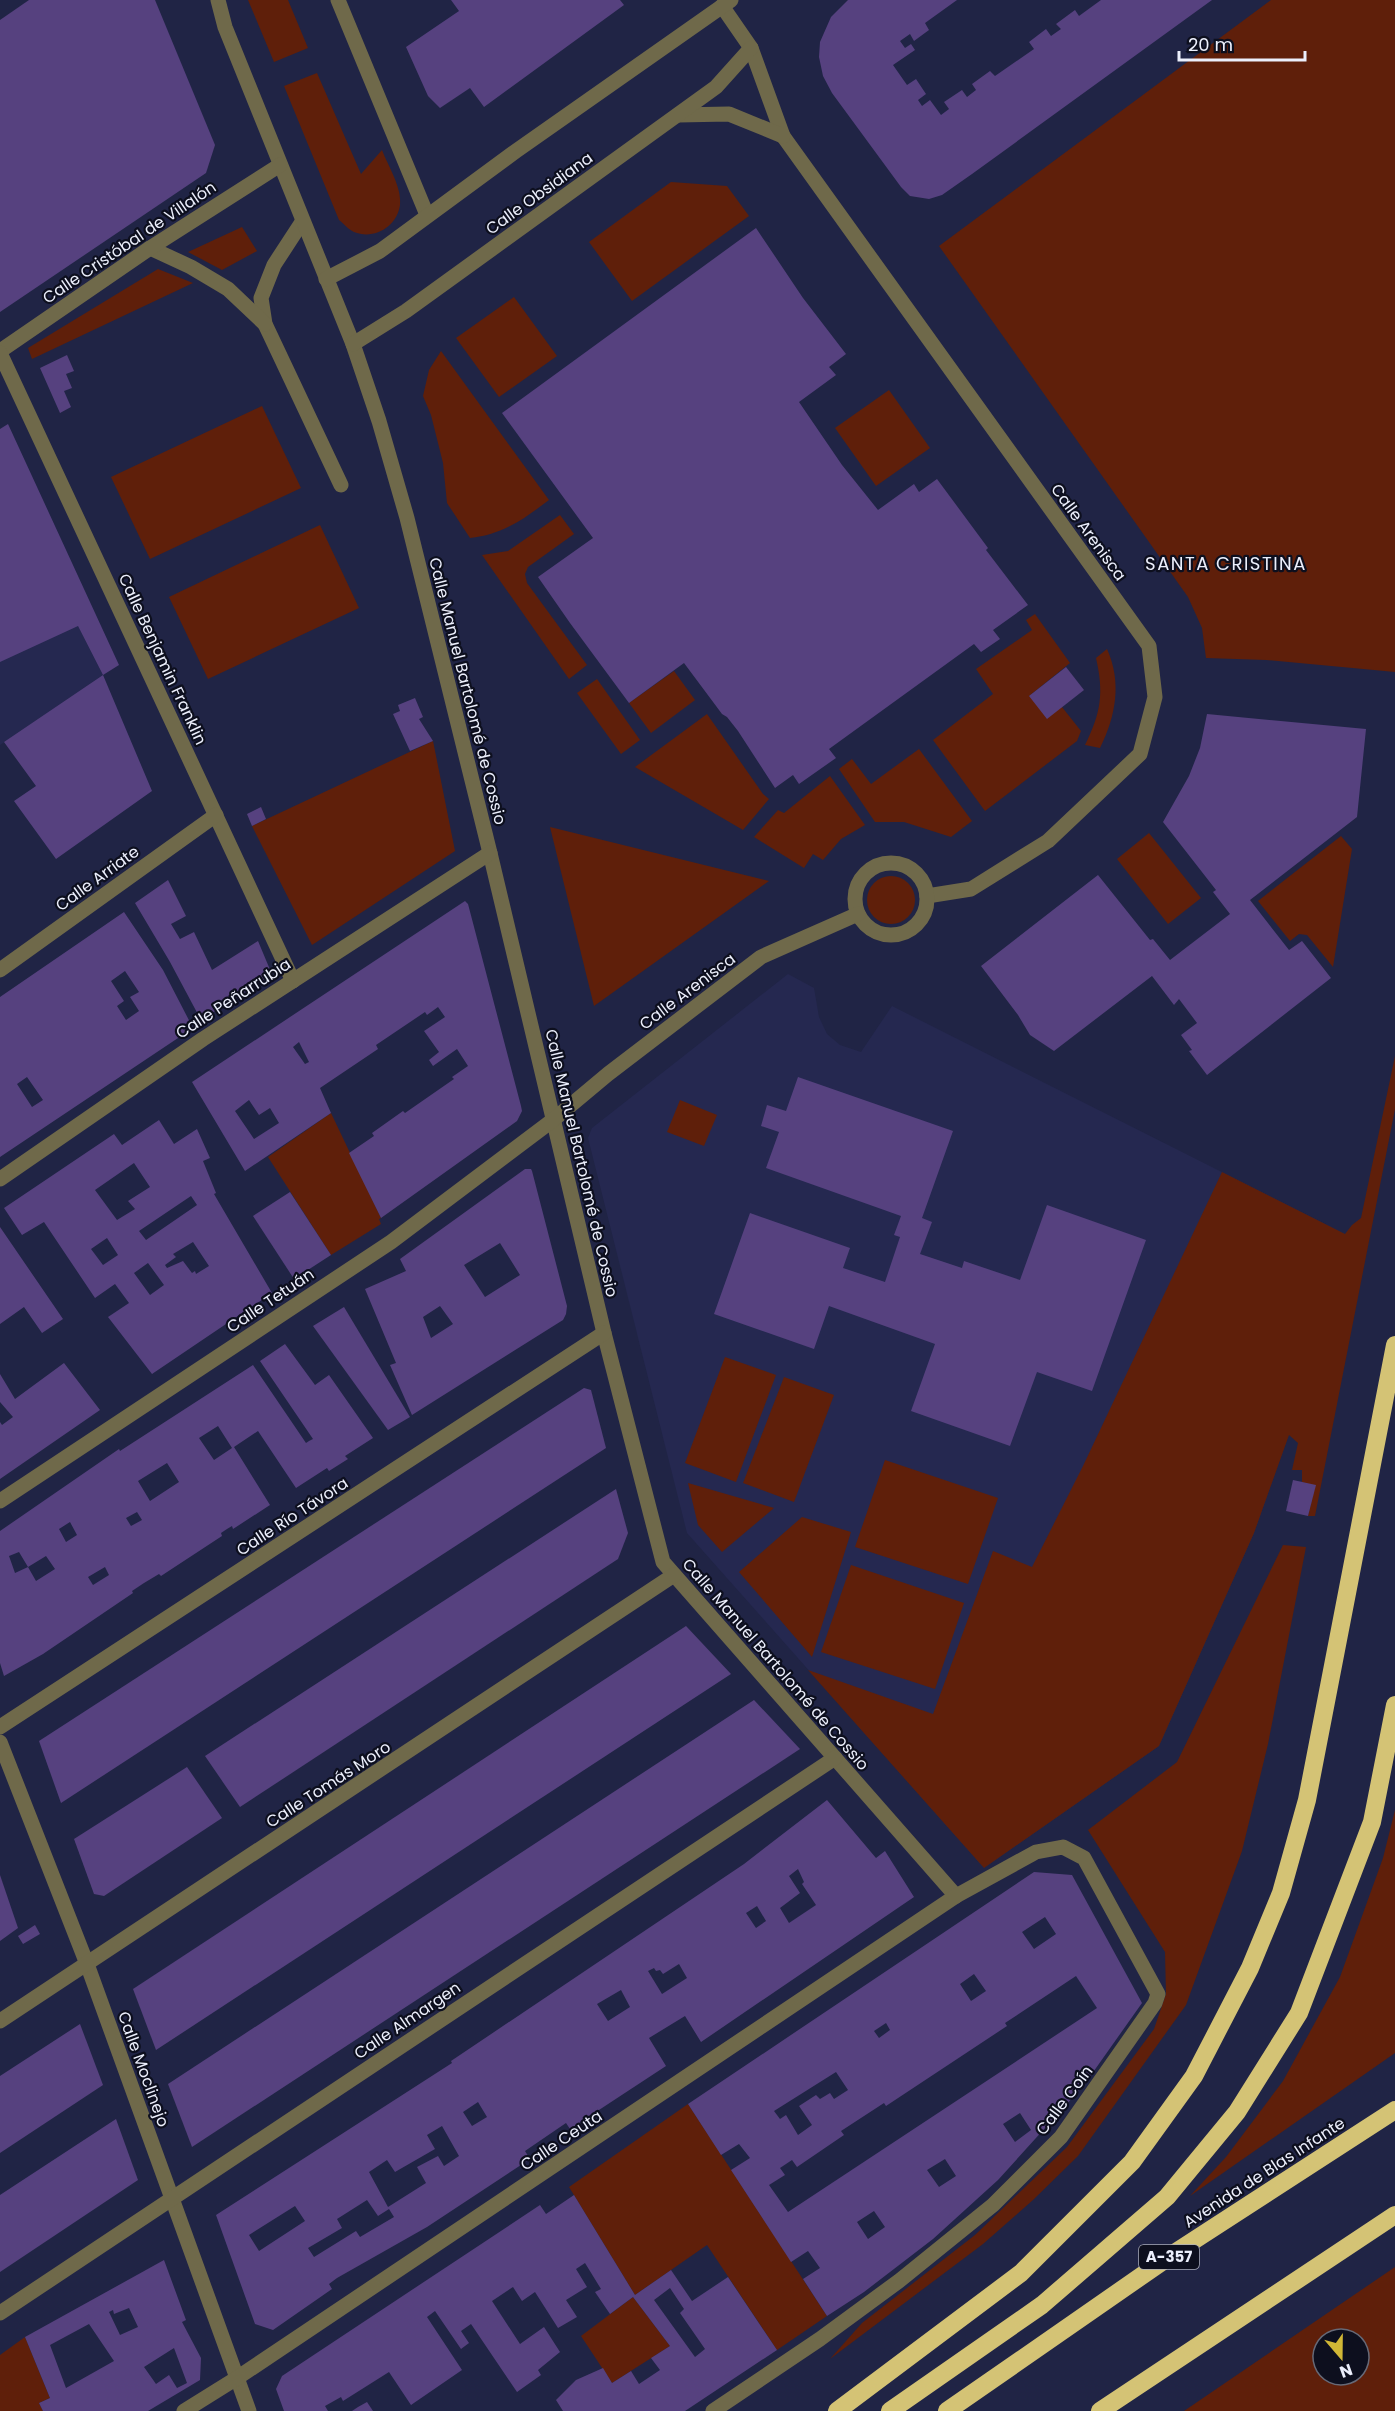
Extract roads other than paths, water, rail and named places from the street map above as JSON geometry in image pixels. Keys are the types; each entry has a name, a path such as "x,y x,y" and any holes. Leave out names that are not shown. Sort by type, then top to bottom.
{"highway":[{"path":"837,2411 1021,2273 1132,2162 1194,2076 1250,1968 1281,1893 1307,1800 1395,1345"},
{"path":"890,2411 1042,2305 1114,2243 1167,2197 1237,2112 1299,2013 1372,1822 1395,1705"},
{"name":"Avenida de Blas Infante","path":"947,2411 1176,2252 1395,2110"},
{"path":"1100,2411 1395,2215"}],"street":[{"path":"209,0 225,27"},
{"path":"218,0 225,27 353,344"},
{"path":"338,0 428,215"},
{"path":"327,279 380,251 726,3 751,48"},
{"name":"Calle Obsidiana","path":"353,344 406,311 716,87 751,48"},
{"name":"Calle Arenisca","path":"751,48 783,136 1149,646 1155,697 1140,754 1048,841 971,889 927,896"},
{"path":"678,115 729,114 783,136"},
{"name":"Calle Cristóbal de Villalón","path":"0,352 150,248 280,165"},
{"path":"302,222 274,265 261,298 265,324 341,485"},
{"path":"150,248 191,267 228,289 265,324"},
{"name":"Calle Manuel Bartolomé de Cossio","path":"353,344 379,421 407,518 490,853 604,1333 663,1562 956,1896"},
{"name":"Calle Benjamin Franklin","path":"0,352 293,981"},
{"name":"Calle Arriate","path":"0,970 216,815"},
{"name":"Calle Peñarrubia","path":"0,1179 202,1039 490,853"},
{"path":"893,862 905,865 918,874 926,887 924,917 913,928 900,934 885,935 871,930 860,920 858,914 855,906 855,892 860,880 868,870 880,863 893,862"},
{"name":"Calle Arenisca","path":"553,1120 608,1074 761,957 858,914"},
{"name":"Calle Tetuán","path":"0,1501 391,1242 553,1120"},
{"name":"Calle Río Távora","path":"0,1727 604,1333"},
{"name":"Calle Tomás Moro","path":"0,2021 674,1575"},
{"name":"Calle Moclinejo","path":"0,1742 87,1964 249,2411"},
{"name":"Calle Almargen","path":"0,2313 835,1758"},
{"name":"Calle Coín","path":"713,2411 820,2339 890,2288 993,2205 1061,2137 1155,2003 1158,1994 1084,1858 1063,1847 1036,1852 956,1896"},
{"name":"Calle Ceuta","path":"184,2411 237,2378 956,1896"}],"district":[{"name":"SANTA CRISTINA","path":"1226,564"}]}
